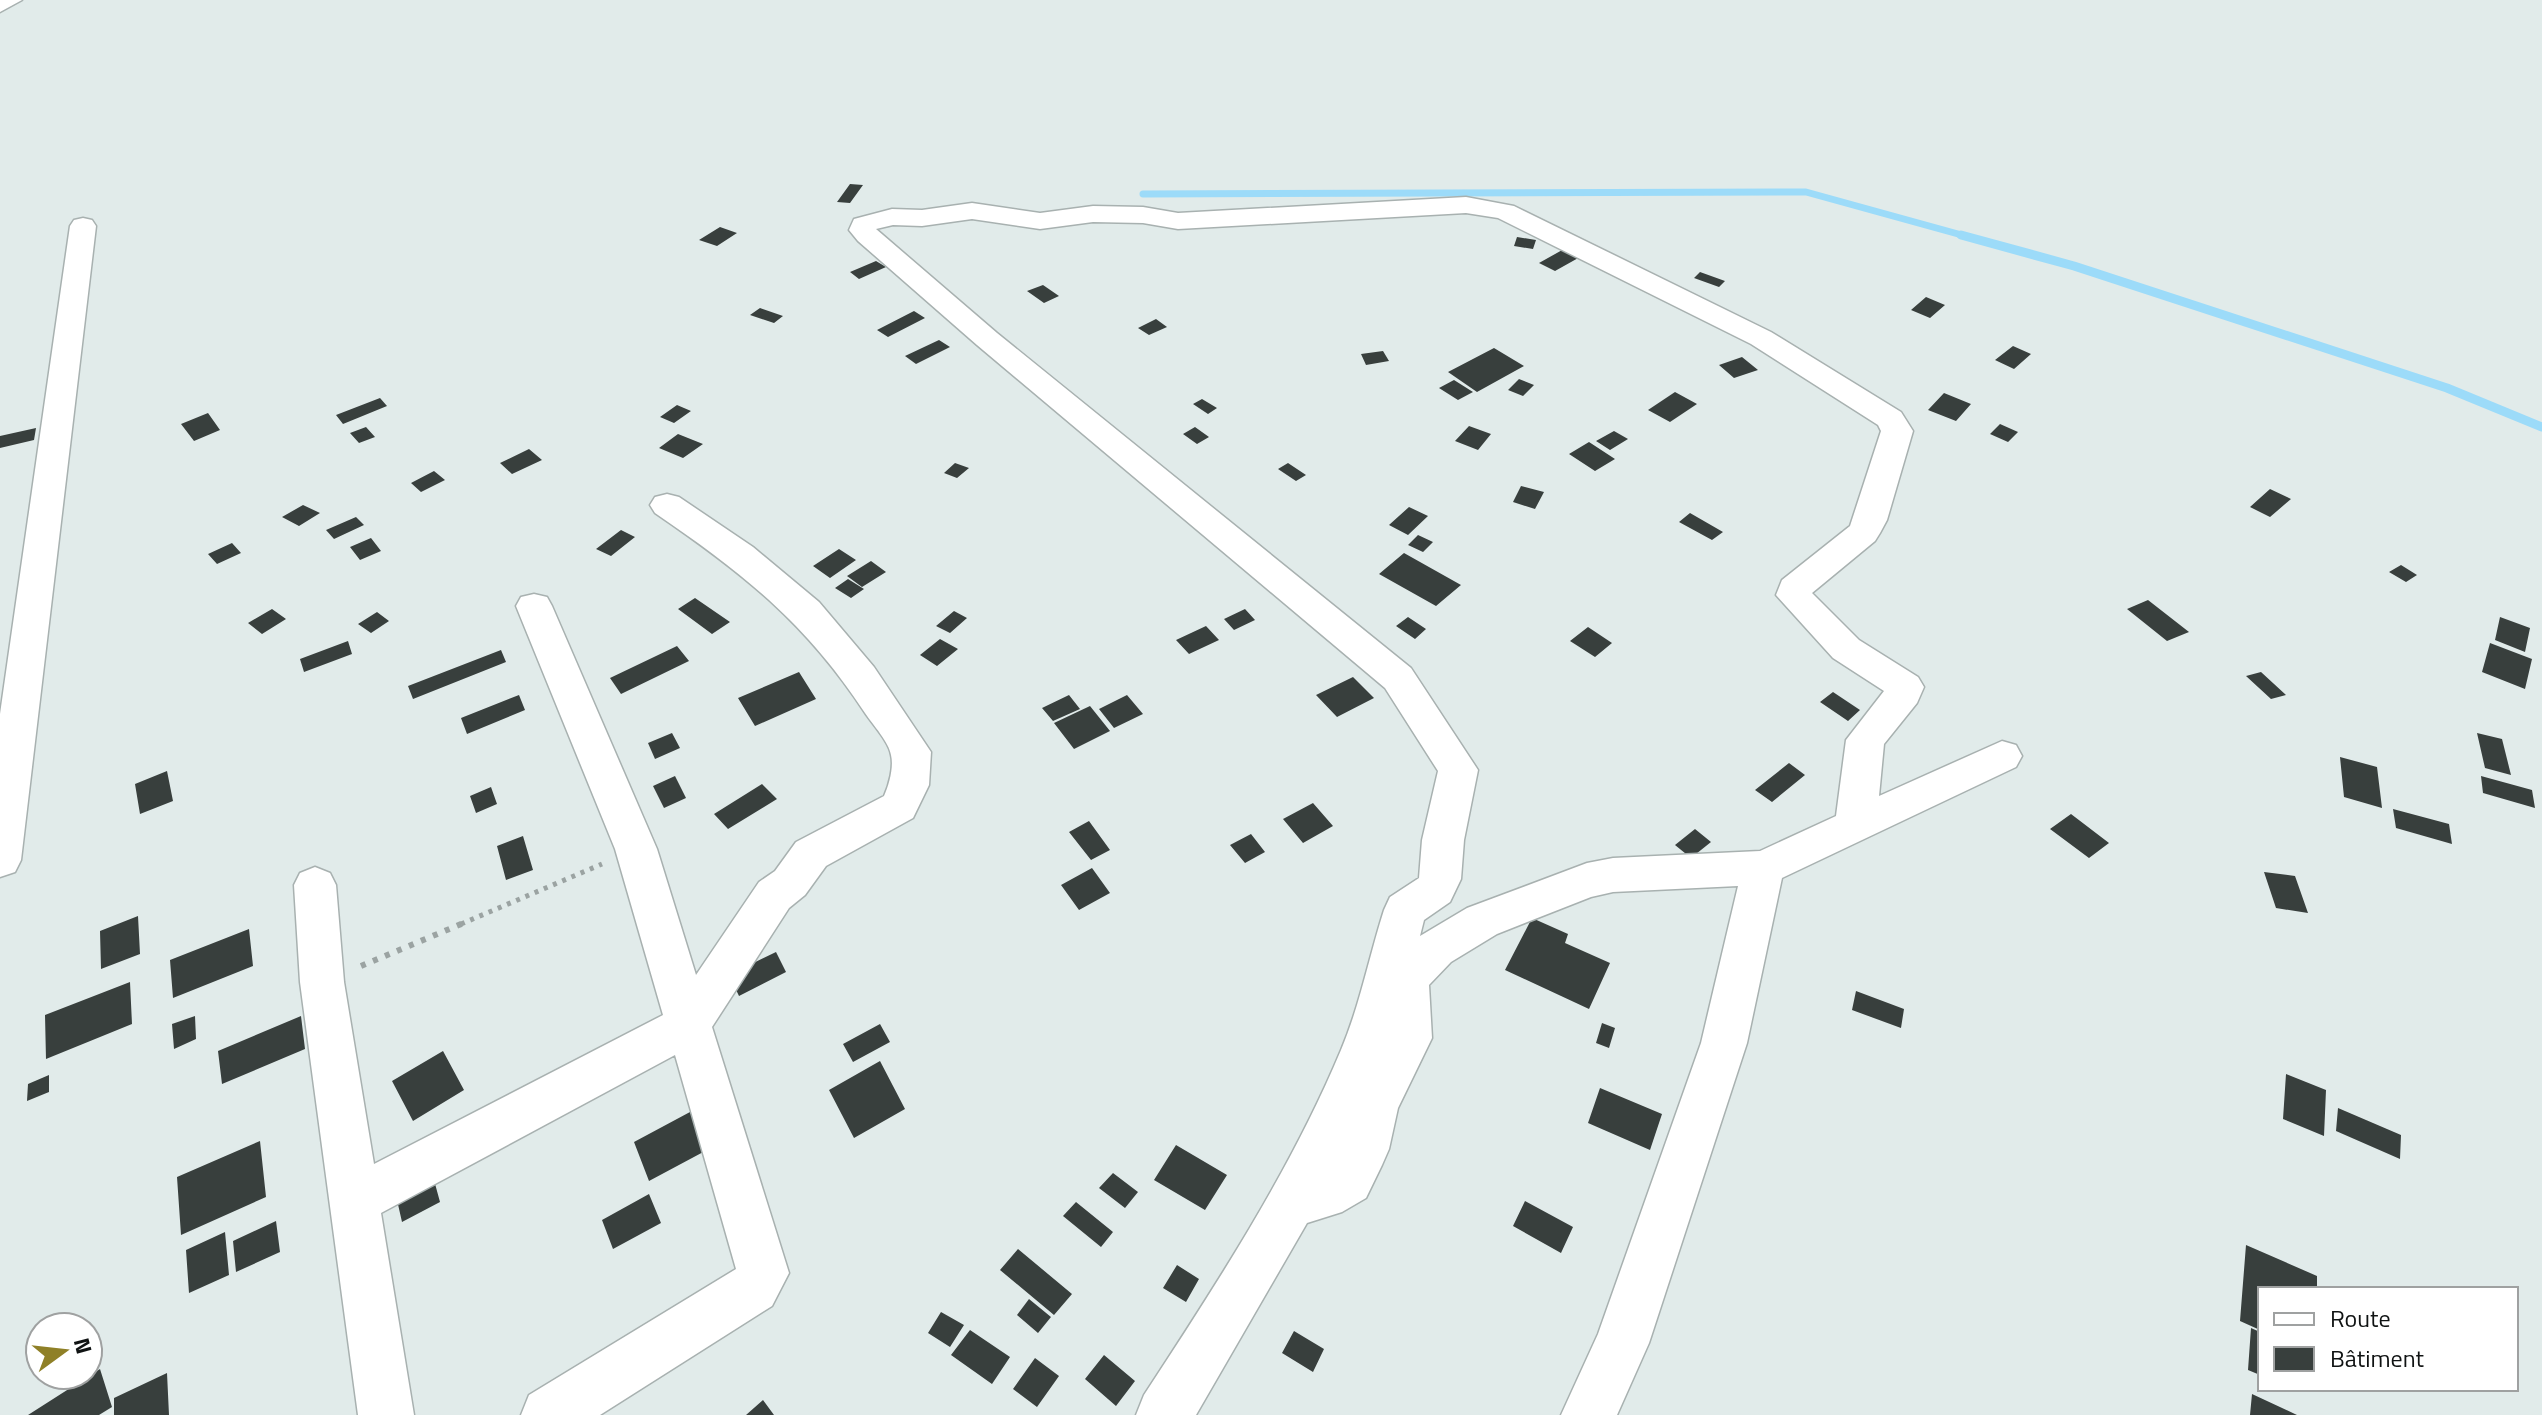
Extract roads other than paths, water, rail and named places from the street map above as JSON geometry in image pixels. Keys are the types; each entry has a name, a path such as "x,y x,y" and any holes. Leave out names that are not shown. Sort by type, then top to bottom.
{"street":[{"path":"0,6 12,0"},
{"path":"1164,1415 1228,1313 1291,1202 1365,1049 1405,910 1435,890 1440,879 1443,840 1458,782 1458,770 1398,678 987,339 867,235 862,230 863,225 892,217 922,218 972,211 993,211 1040,221 1093,214 1143,215 1178,221 1453,205 1488,207 1505,211 1586,249 1634,278 1761,338 1816,371 1890,419 1897,431 1870,520 1863,533 1794,589 1794,595 1846,649 1905,687 1904,693 1865,740 1855,826"},
{"path":"0,860 83,226"},
{"path":"354,1201 688,1025 774,895 790,883 811,854 899,807 909,785 911,752 861,677 806,611 741,555 667,505"},
{"path":"534,606 636,849 763,1273 754,1288 549,1415"},
{"path":"1291,1202 1324,1195 1348,1181 1365,1149 1375,1106 1409,1038 1405,1003 1407,977 1435,949 1482,921 1587,880 1613,875 1764,868 2002,756"},
{"path":"1589,1415 1622,1343 1724,1043 1745,940 1764,868"},
{"path":"315,885 322,982 386,1415"}],"waterway":[{"path":"1143,194 1806,192 1969,237"},
{"path":"1961,235 2074,266 2447,388 2542,427"}]}
